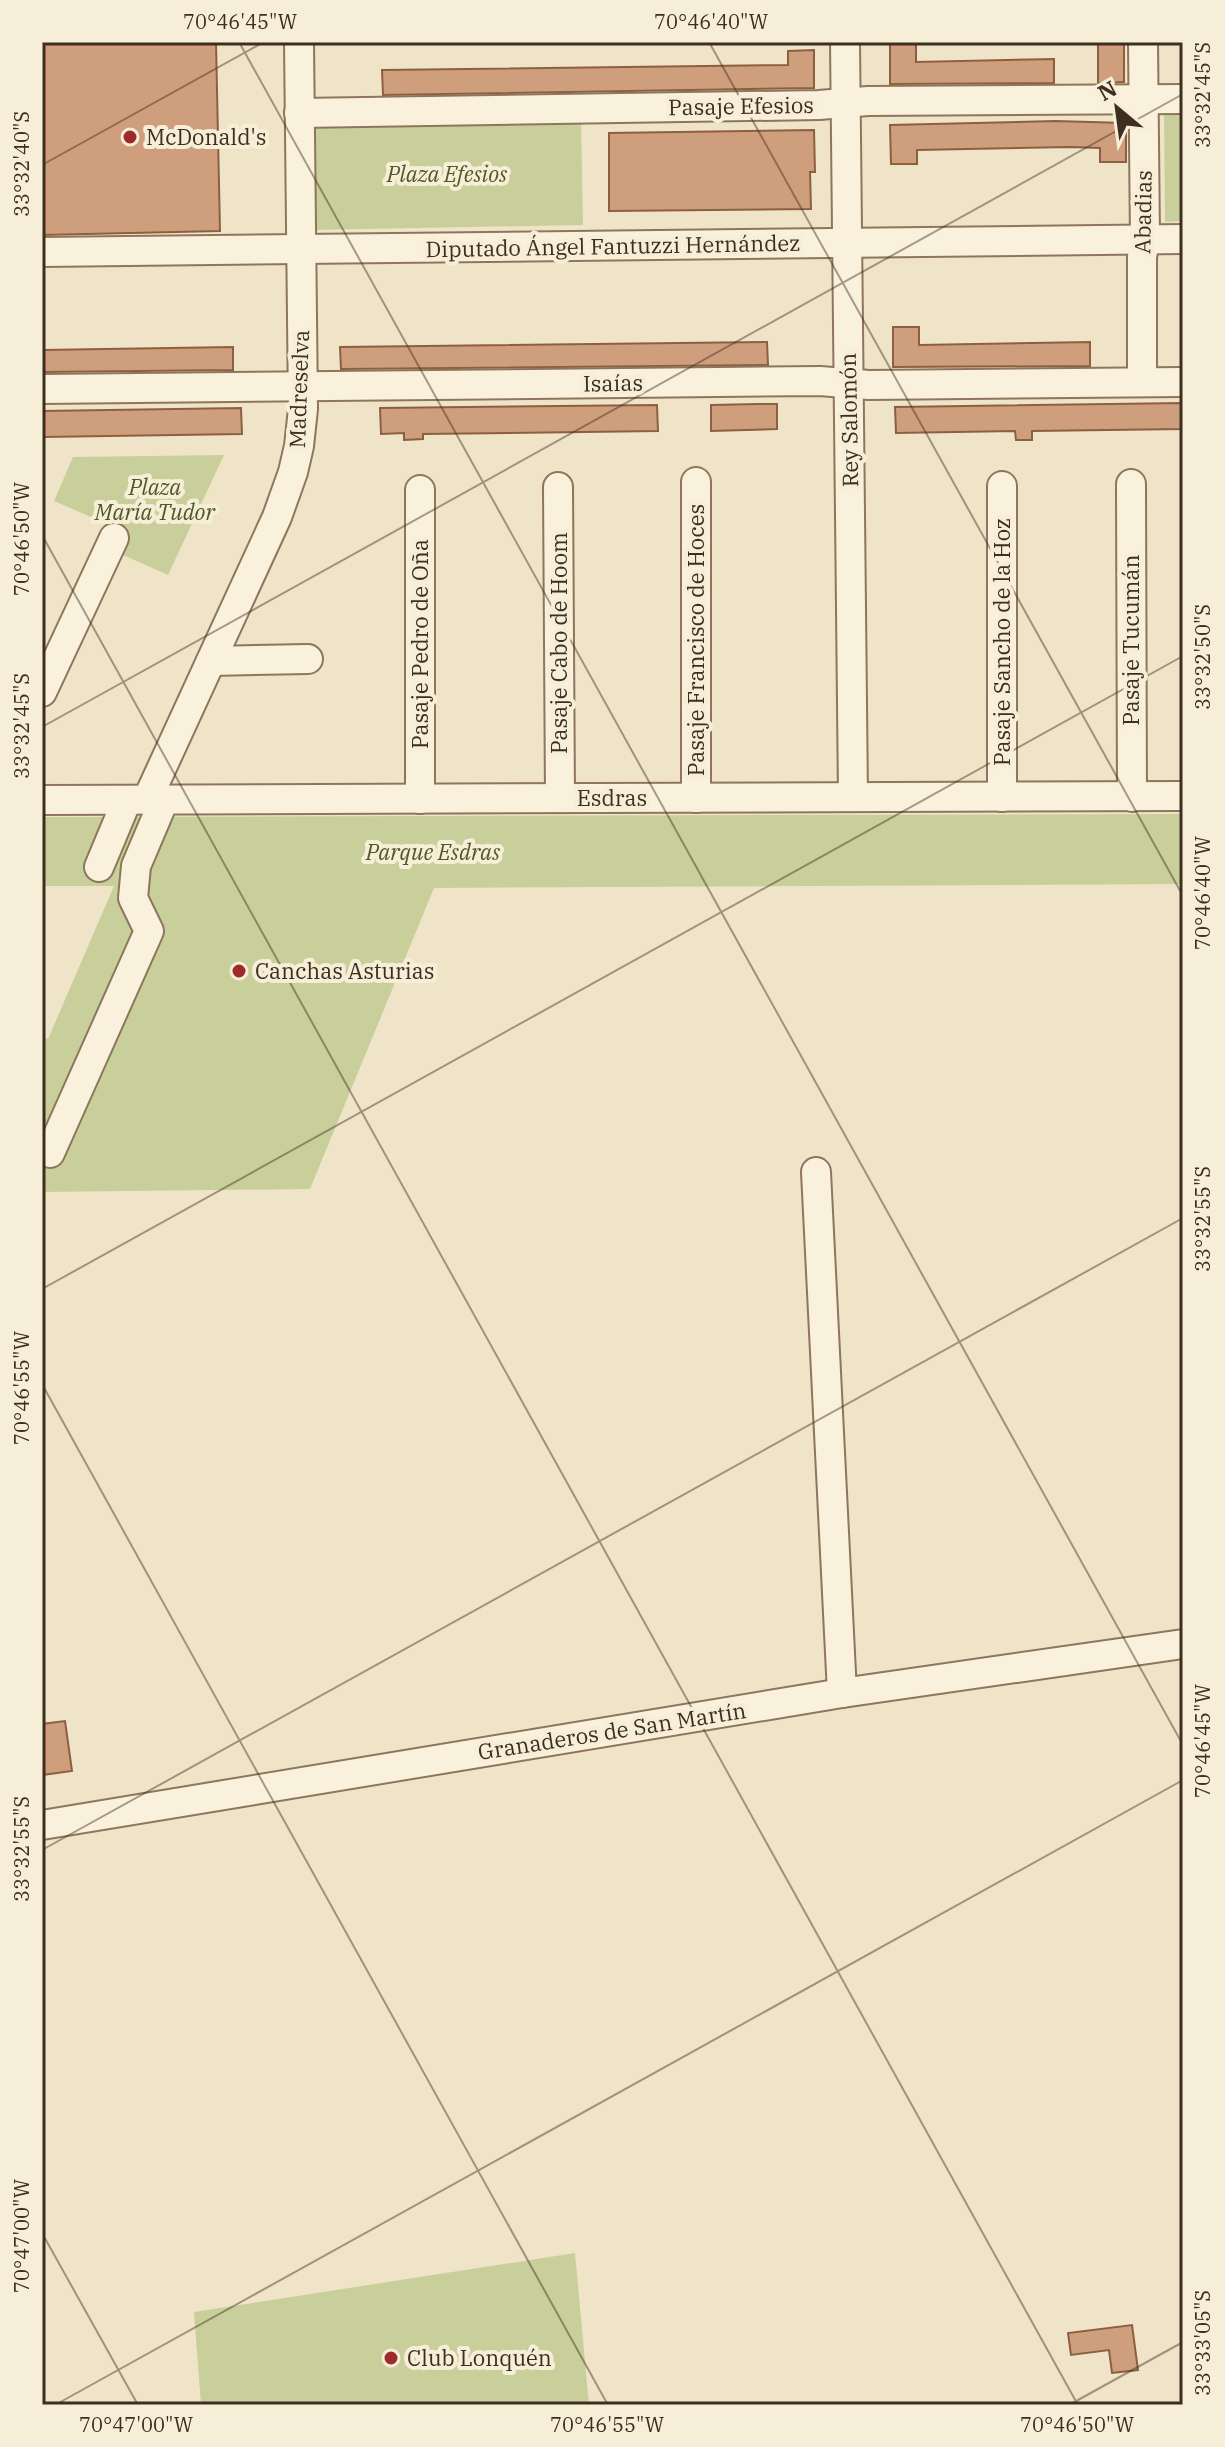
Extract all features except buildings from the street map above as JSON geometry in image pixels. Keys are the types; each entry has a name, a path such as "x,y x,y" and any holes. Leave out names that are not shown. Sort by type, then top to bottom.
{"street":[{"name":"Madreselva","path":"99,867 146,800 285,497 299,446 303,386 299,42"},
{"name":"Rey Salomón","path":"845,42 853,797"},
{"name":"Abadias","path":"1142,382 1142,257 1145,240 1143,42"},
{"name":"Pasaje Efesios","path":"299,113 1183,99"},
{"name":"Diputado Ángel Fantuzzi Hernández","path":"42,252 1183,239"},
{"name":"Isaías","path":"42,389 804,381 869,385 1183,382"},
{"name":"Pasaje Francisco de Hoces","path":"696,482 696,798"},
{"name":"Pasaje Tucumán","path":"1131,484 1132,797"},
{"name":"Pasaje Sancho de la Hoz","path":"1002,486 1002,797"},
{"name":"Pasaje Cabo de Hoom","path":"558,487 560,798"},
{"name":"Pasaje Pedro de Oña","path":"420,490 420,799"},
{"path":"42,692 114,538"},
{"path":"211,661 308,659"},
{"name":"Esdras","path":"42,800 1183,796"},
{"name":"Madreselva","path":"50,1153 149,931 133,898 146,800"},
{"path":"816,1172 842,1693"},
{"name":"Granaderos de San Martín","path":"42,1825 842,1693 1183,1644"}],"green space":[{"path":"1164,109 1183,109 1183,221 1165,222"},
{"name":"Plaza Efesios","path":"581,119 583,225 312,230 311,124"},
{"name":"Plaza María Tudor","path":"224,455 168,575 121,554 130,534 54,501 73,457"},
{"name":"Parque Esdras","path":"1183,814 1183,884 434,888 310,1189 42,1192 42,1036 48,1039 114,886 42,886 42,817"},
{"name":"Club Lonquén","path":"575,2253 589,2405 201,2405 194,2312"}],"place":[{"name":"McDonald's","path":"130,137"},
{"name":"Canchas Asturias","path":"239,971"},
{"name":"Club Lonquén","path":"391,2358"}]}
